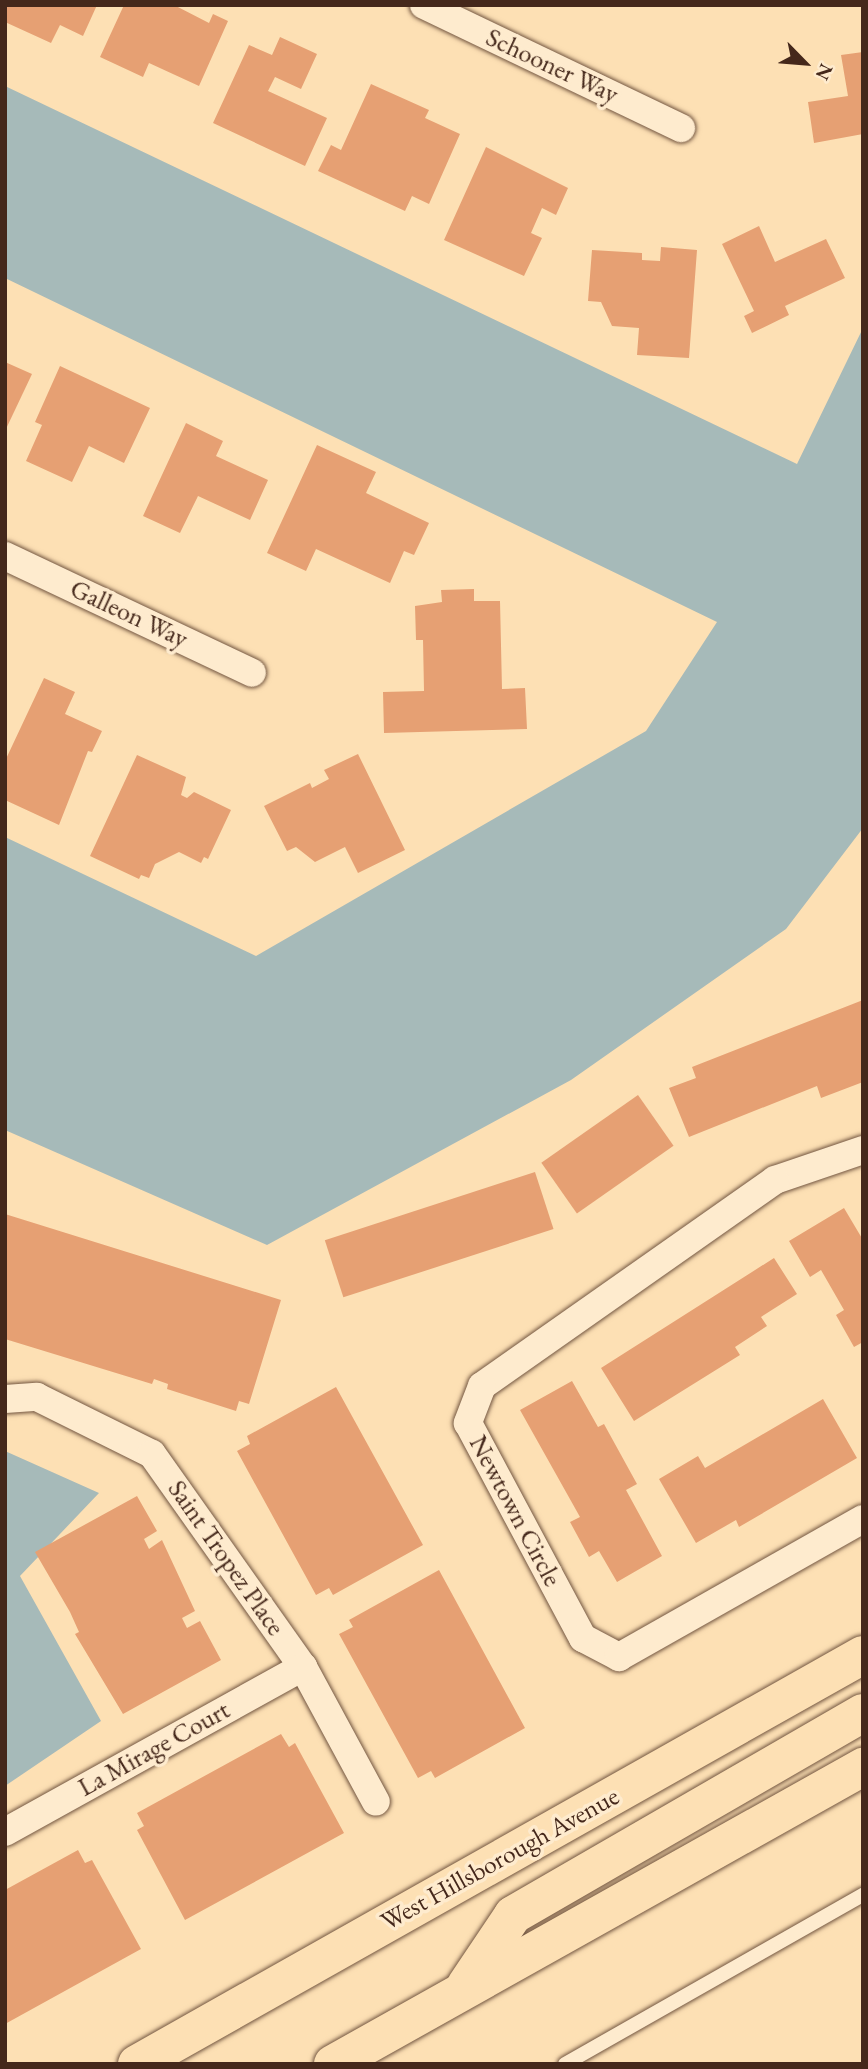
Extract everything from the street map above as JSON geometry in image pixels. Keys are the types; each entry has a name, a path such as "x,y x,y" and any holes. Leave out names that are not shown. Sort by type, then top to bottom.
{"main road":[{"name":"West Hillsborough Avenue","path":"138,2064 863,1655"},
{"path":"461,1992 513,1914 863,1713"},
{"path":"333,2064 863,1767"}],"street":[{"name":"Schooner Way","path":"424,5 681,128"},
{"name":"Galleon Way","path":"5,556 252,673"},
{"name":"Newtown Circle","path":"863,1150 775,1180 482,1386 468,1423 583,1638 618,1657 863,1519"},
{"name":"Saint Tropez Place","path":"5,1399 37,1397 152,1454 303,1667 376,1802"},
{"name":"La Mirage Court","path":"5,1832 303,1667"}],"lane":[{"path":"565,2064 863,1895"}],"shaded area":[{"path":"5,86 797,464 863,328 863,828 786,929 571,1080 267,1245 5,1130 5,837 256,956 646,731 717,622 5,278"},
{"path":"5,1451 99,1493 20,1576 101,1721 5,1786"}],"building":[{"path":"5,5 97,5 83,36 60,25 51,43 5,22"},
{"path":"124,5 174,5 209,23 213,14 228,21 199,86 149,63 143,77 100,57"},
{"path":"280,37 317,54 301,89 275,77 268,91 327,118 305,166 213,123 249,45 272,55"},
{"path":"863,52 863,134 814,143 808,102 848,96 841,55"},
{"path":"371,84 429,110 425,118 460,134 429,204 412,196 405,211 318,171 331,145 341,150"},
{"path":"486,147 568,188 556,215 542,208 531,233 542,238 524,276 444,240"},
{"path":"759,226 775,262 826,239 845,278 785,306 789,315 752,333 744,316 754,311 722,244"},
{"path":"661,247 697,250 689,358 637,355 639,328 612,326 601,302 588,301 592,250 642,253 642,260 660,261"},
{"path":"5,362 32,374 5,431"},
{"path":"60,366 150,408 124,463 89,446 72,482 26,461 42,425 35,422"},
{"path":"186,423 223,441 216,456 268,480 250,520 198,496 180,533 143,516"},
{"path":"317,445 376,472 366,493 429,523 414,555 404,551 390,583 316,549 306,571 267,553"},
{"path":"474,589 474,601 500,601 502,689 525,688 527,729 384,733 383,692 424,691 423,640 416,640 415,606 442,602 441,590"},
{"path":"44,678 75,692 65,714 102,731 92,752 88,751 59,825 5,800 5,761"},
{"path":"358,754 405,850 358,873 345,847 315,862 296,847 287,851 264,806 310,783 312,788 329,779 324,770"},
{"path":"137,755 186,777 181,795 187,798 194,792 231,810 208,859 204,857 201,863 179,852 155,864 149,878 141,875 139,879 90,856"},
{"path":"863,1000 863,1082 821,1098 817,1086 689,1137 669,1088 696,1078 692,1067"},
{"path":"638,1095 674,1146 577,1213 541,1163"},
{"path":"535,1172 554,1229 343,1297 325,1240"},
{"path":"844,1208 863,1240 863,1342 854,1347 836,1315 844,1310 821,1270 810,1277 789,1241"},
{"path":"5,1214 281,1300 249,1404 239,1401 236,1411 167,1389 168,1384 154,1379 152,1384 5,1339"},
{"path":"774,1258 797,1294 761,1317 767,1326 735,1347 740,1355 634,1421 601,1368"},
{"path":"572,1381 598,1427 604,1424 637,1484 626,1490 662,1556 617,1582 599,1551 589,1557 570,1522 580,1517 520,1410"},
{"path":"336,1387 423,1545 333,1595 329,1588 316,1595 237,1451 250,1444 247,1436"},
{"path":"823,1399 857,1458 739,1527 736,1520 696,1543 659,1479 698,1456 705,1468"},
{"path":"137,1496 157,1531 144,1539 149,1549 162,1540 195,1611 182,1618 187,1628 200,1621 221,1660 123,1714 75,1634 79,1632 70,1612 35,1552"},
{"path":"439,1570 525,1728 435,1778 431,1771 418,1778 339,1634 353,1627 349,1620"},
{"path":"281,1734 289,1747 295,1743 344,1833 185,1920 137,1830 144,1826 137,1813"},
{"path":"78,1850 85,1863 92,1860 141,1949 5,2024 5,1890"}]}
